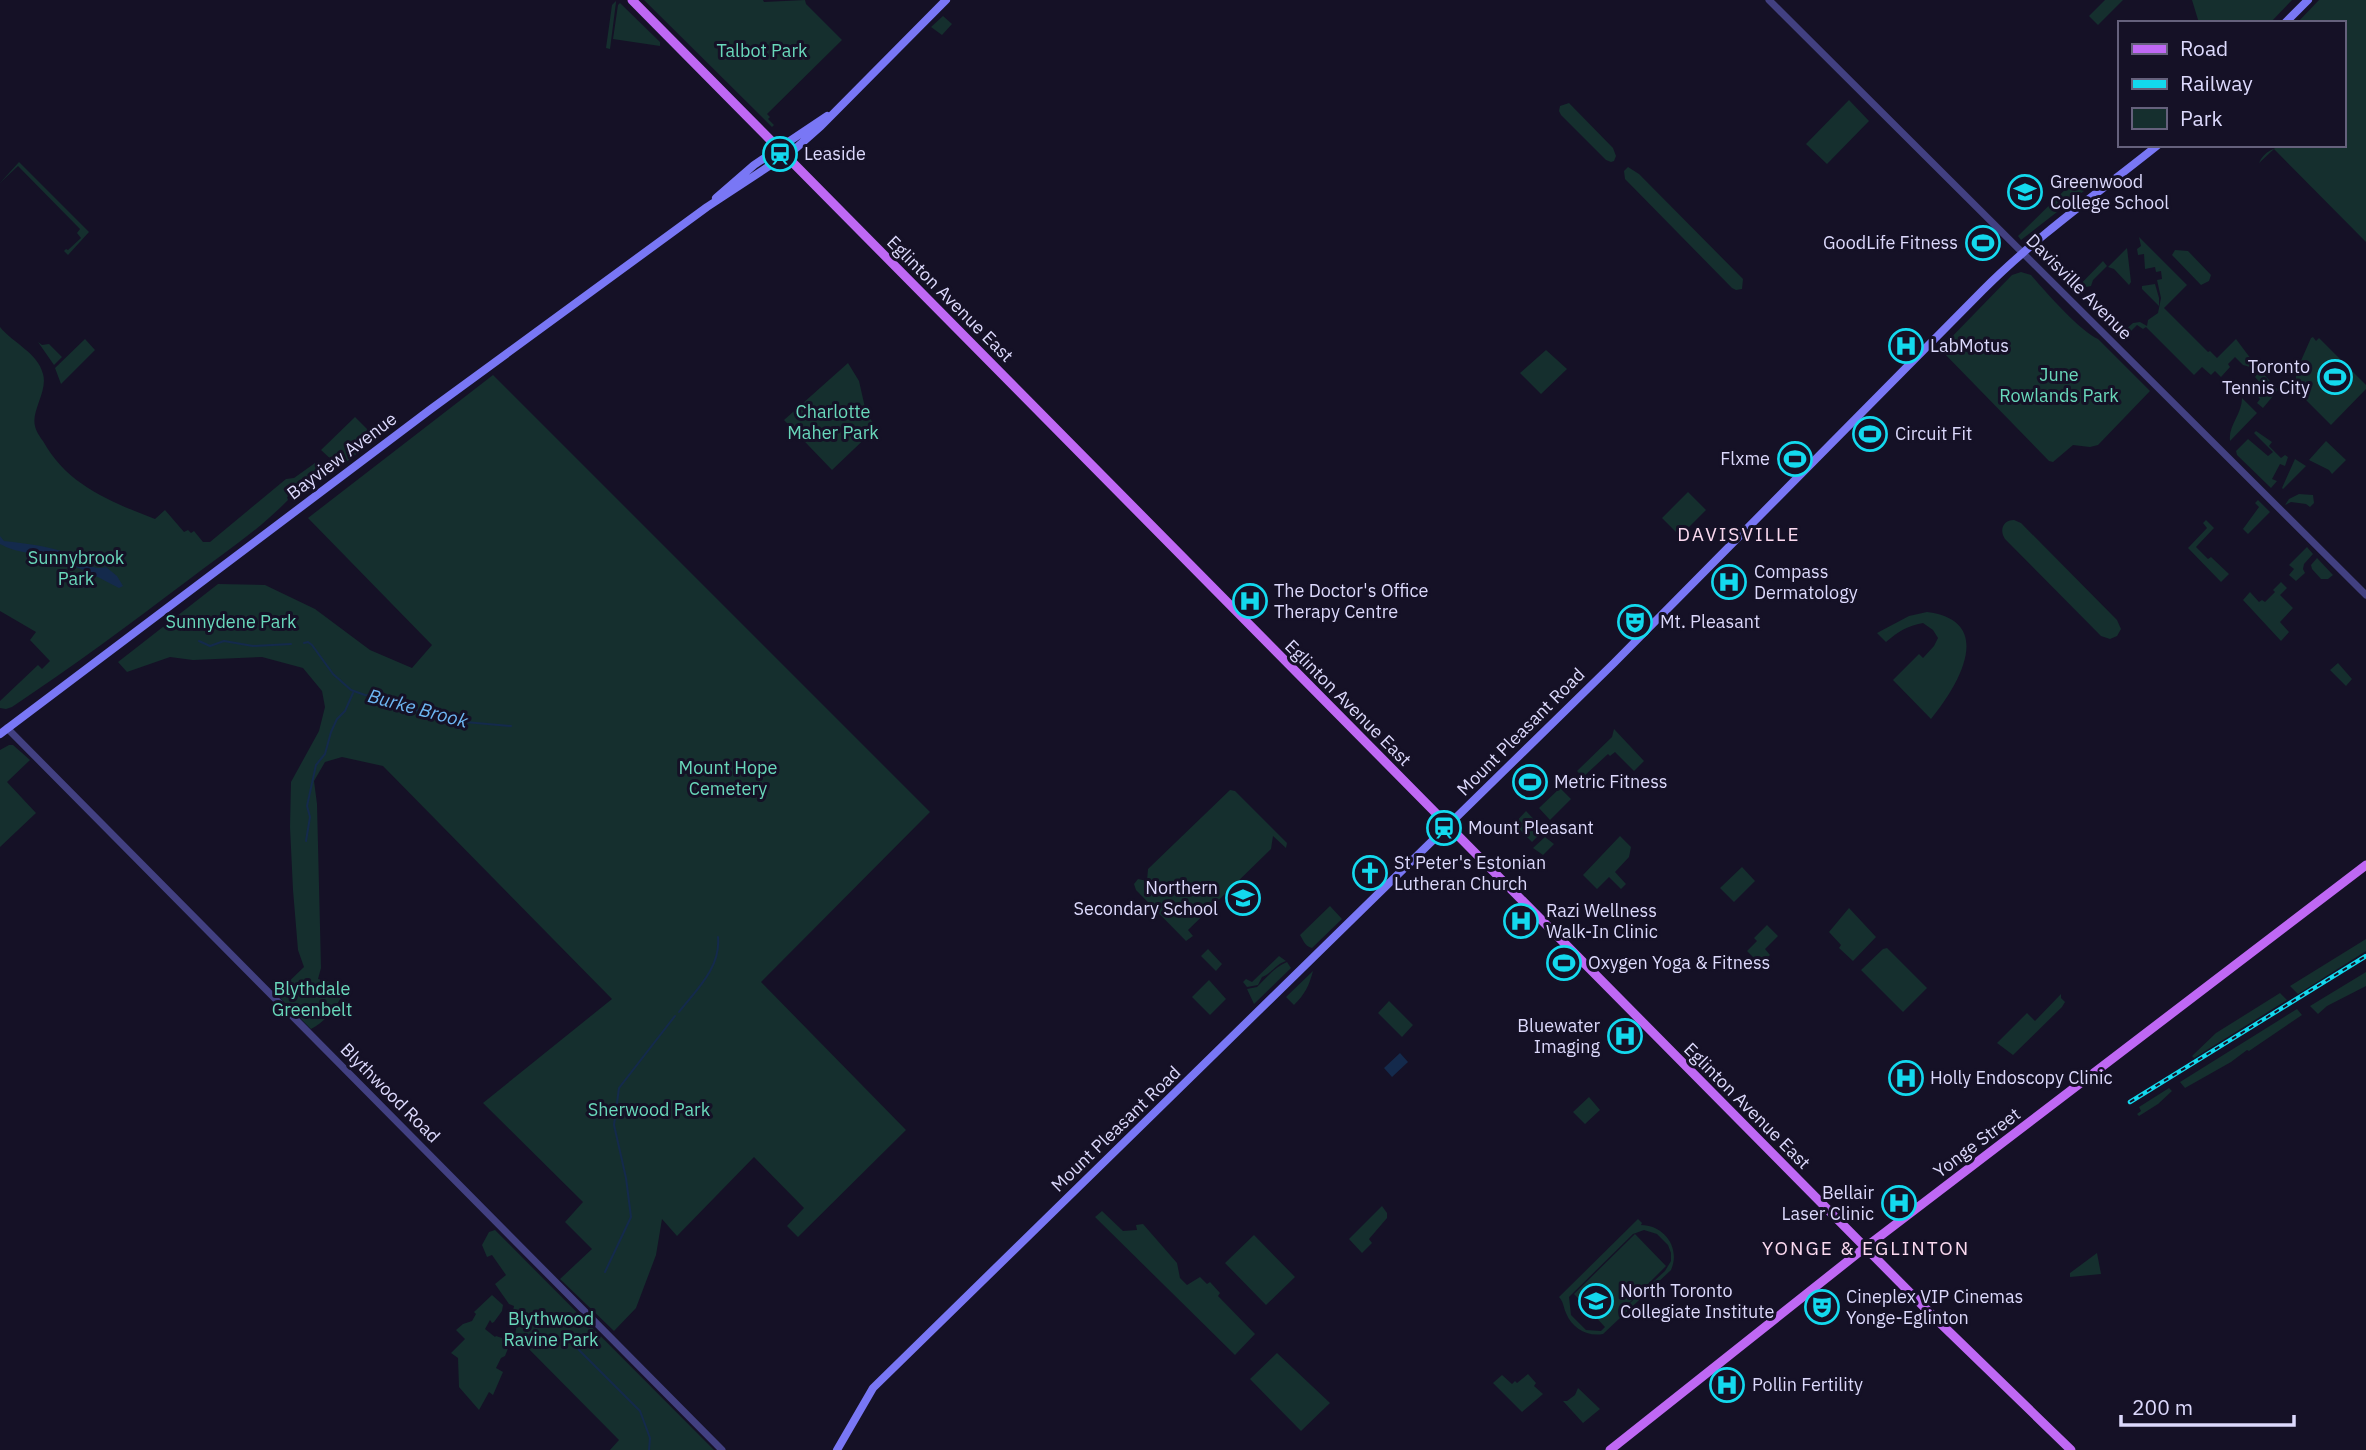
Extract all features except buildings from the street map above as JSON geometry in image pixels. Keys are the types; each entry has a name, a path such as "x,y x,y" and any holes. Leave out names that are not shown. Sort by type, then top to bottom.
{"main road":[{"name":"Eglinton Avenue East","path":"632,0 1866,1248 2071,1450"},
{"name":"Bayview Avenue","path":"4,731 329,484 707,207 754,165 782,152 834,112 946,0"},
{"path":"2287,21 2308,0"},
{"name":"Mount Pleasant Road","path":"837,1450 873,1388 1614,663 2021,252 2155,147"},
{"name":"Yonge Street","path":"1610,1450 1866,1248 2366,865"}],"street":[{"name":"Davisville Avenue","path":"1769,0 2366,595"},
{"name":"Blythwood Road","path":"4,731 722,1450"}],"green space":[{"name":"Talbot Park","path":"644,0 805,0 842,40 767,114 774,125 772,127"},
{"path":"2105,0 2123,0 2098,25 2089,16"},
{"path":"2192,0 2292,0 2272,21 2198,21"},
{"path":"2319,0 2366,0 2366,242 2274,149 2259,163 2265,154 2273,149 2278,147 2345,147 2345,21 2299,21"},
{"path":"616,1 610,49 606,48 612,5"},
{"path":"620,3 660,42 660,46 613,39"},
{"path":"943,16 952,24 942,35 931,27"},
{"path":"1849,100 1869,121 1827,164 1806,144"},
{"path":"1569,103 1613,148 1616,156 1614,161 1606,160 1561,115 1560,106"},
{"path":"19,162 89,232 68,255 64,251 81,238 77,233 80,229 18,166 0,183"},
{"path":"1628,167 1639,174 1743,279 1742,289 1732,288 1625,179 1624,171"},
{"path":"2078,177 2086,185 2084,191 2021,240 2018,236"},
{"path":"2139,237 2187,285 2164,308 2217,358 2236,339 2254,363 2250,367 2243,365 2235,357 2221,377 2215,371 2211,375 2202,367 2194,375 2146,327 2143,329 2137,325 2122,340 2121,335 2127,334 2125,330 2133,323 2140,322 2147,326 2148,320 2158,313 2161,298 2157,280 2162,279 2161,271 2156,272 2155,267 2145,269 2144,254 2138,255 2137,249 2141,246"},
{"path":"2127,248 2131,282 2129,285 2114,269 2108,267"},
{"path":"2175,250 2188,251 2211,275 2209,281 2201,285 2172,255"},
{"path":"2103,261 2107,266 2093,280 2091,286 2073,292"},
{"name":"June Rowlands Park","path":"2021,272 2031,275 2073,319 2098,339 2150,391 2098,445 2073,445 2053,462 2049,461 1940,349 2012,275"},
{"path":"2155,284 2159,306 2142,289 2142,286"},
{"name":"Sunnybrook Park","path":"0,327 31,354 43,374 42,394 34,420 38,434 53,456 77,481 122,506 155,519 165,510 184,532 194,531 203,542 210,542 286,479 294,478 315,463 322,474 300,491 298,489 287,497 288,500 252,532 144,613 6,709 0,708 0,701 38,665 42,669 50,661 30,640 36,632 0,611"},
{"path":"2313,337 2316,341 2319,338 2366,385 2366,389 2331,425 2296,390 2296,372"},
{"path":"85,339 95,350 61,384 55,368"},
{"path":"38,342 42,345 49,344 62,357 54,365"},
{"path":"1546,350 1567,369 1541,394 1520,373"},
{"name":"Charlotte Maher Park","path":"848,363 859,381 866,412 876,428 832,470 784,420"},
{"path":"2260,370 2278,390 2263,408 2257,403 2260,399 2252,390 2248,390 2252,383 2258,389 2262,385 2255,377"},
{"path":"493,375 930,812 761,982 906,1130 798,1237 787,1226 804,1208 754,1157 677,1236 662,1219 656,1255 636,1308 614,1331 560,1279 592,1249 565,1222 583,1202 483,1103 612,999 383,766 342,757 325,762 314,781 317,804 321,968 318,979 346,986 332,1011 311,1029 276,994 304,967 298,950 293,890 291,782 319,731 325,707 322,691 303,668 262,657 193,660 170,657 127,672 118,662 218,584 265,585 315,609 370,650 412,668 432,645 308,518"},
{"path":"2242,398 2257,413 2230,441 2231,430"},
{"path":"355,417 373,435 374,440 345,463 335,463 321,450"},
{"path":"2256,431 2272,442 2269,446 2281,458 2285,455 2288,457 2285,466 2280,464 2272,479 2277,481 2271,488 2237,455 2236,451 2248,439 2268,456 2273,452 2254,433"},
{"path":"2326,441 2346,460 2332,474 2309,460"},
{"path":"2295,459 2306,466 2283,489 2282,488"},
{"path":"1688,492 1706,510 1680,536 1662,518"},
{"path":"2299,494 2313,495 2314,503 2310,507 2291,502 2285,505 2289,499"},
{"path":"2258,500 2270,512 2248,534 2243,529 2259,507 2255,503"},
{"path":"2014,520 2021,523 2117,620 2121,629 2117,636 2110,639 2101,636 2005,539 2003,526"},
{"path":"2206,520 2214,528 2196,547 2229,574 2221,582 2188,548 2207,528 2203,523"},
{"path":"2307,547 2313,554 2304,564 2305,573 2296,581 2289,575 2294,569 2289,565"},
{"path":"2317,558 2333,575 2328,579 2321,579 2312,569 2311,565"},
{"path":"2281,582 2287,588 2280,595 2293,608 2280,622 2289,632 2281,641 2243,600 2250,592 2259,602 2265,602"},
{"path":"1927,612 1948,618 1961,628 1966,641 1960,673 1952,690 1931,719 1893,680 1919,654 1923,658 1934,646 1938,638 1933,630 1923,623 1917,624 1886,642 1877,633 1909,616"},
{"path":"2338,663 2352,679 2346,686 2330,670"},
{"path":"1614,729 1644,761 1634,771 1615,752 1610,756 1608,754 1583,777 1577,771 1612,737"},
{"path":"13,745 30,760 7,782 36,813 0,847 0,750"},
{"path":"1560,788 1571,799 1550,820 1539,808"},
{"path":"1230,790 1235,791 1287,843 1286,848 1273,836 1271,849 1188,930 1193,936 1186,941 1136,890 1134,884 1138,879 1147,881 1148,869"},
{"path":"1526,811 1544,830 1532,842 1514,824"},
{"path":"1620,836 1631,847 1629,857 1615,872 1626,884 1621,889 1609,877 1597,889 1583,875"},
{"path":"1545,837 1554,844 1543,855 1533,848"},
{"path":"1742,867 1755,881 1734,902 1720,888"},
{"path":"1330,906 1342,919 1312,948 1309,947 1300,935"},
{"path":"1849,908 1876,937 1853,961 1839,948 1841,945 1829,932"},
{"path":"1767,925 1778,936 1765,949 1770,955 1760,964 1747,951 1757,941 1754,938"},
{"path":"2366,939 2366,951 2298,994 2290,986"},
{"path":"1887,948 1927,988 1903,1012 1861,970"},
{"path":"1208,949 1222,964 1216,971 1201,956"},
{"path":"1279,956 1286,961 1262,977 1258,985 1247,987 1243,982 1246,979 1252,982"},
{"path":"1287,962 1291,968 1254,1004 1247,989 1257,987"},
{"path":"1313,971 1306,990 1294,1005 1286,997"},
{"path":"2366,972 2366,986 2327,1006 2318,1014 2310,1006"},
{"path":"1209,980 1226,999 1210,1015 1192,997"},
{"path":"2280,993 2287,1000 2194,1058 2192,1056 2216,1033"},
{"path":"2061,994 2065,1002 2062,1007 2013,1055 1997,1043 2027,1013 2035,1021"},
{"path":"1389,1001 1413,1025 1402,1037 1378,1013"},
{"path":"2297,1009 2302,1015 2249,1051 2185,1088 2180,1082"},
{"path":"2169,1088 2172,1091 2158,1104 2139,1116 2137,1114 2141,1111 2139,1107"},
{"path":"1589,1097 1600,1110 1585,1124 1573,1112"},
{"path":"1382,1206 1387,1218 1369,1239 1372,1243 1362,1253 1349,1239"},
{"path":"1102,1211 1123,1231 1137,1230 1136,1225 1143,1224 1177,1263 1180,1278 1187,1285 1200,1277 1207,1284 1210,1282 1220,1293 1218,1296 1255,1334 1235,1355 1095,1217"},
{"path":"1638,1219 1641,1225 1663,1233 1672,1246 1674,1262 1671,1270 1603,1334 1586,1333 1576,1327 1559,1297","holes":["1644,1230 1657,1234 1668,1245 1671,1261 1665,1271 1619,1313 1666,1266 1635,1234 1574,1294 1605,1327 1601,1331 1586,1330 1571,1315 1569,1297 1633,1234"]},
{"name":"Blythwood Ravine Park","path":"495,1230 714,1450 610,1450 619,1440 515,1335 518,1319 513,1311 514,1306 509,1304 495,1284 506,1275 492,1255 487,1257 482,1245 489,1232"},
{"path":"1254,1235 1295,1277 1266,1305 1225,1263"},
{"path":"2097,1253 2101,1274 2070,1277 2070,1273"},
{"path":"492,1295 503,1305 502,1311 494,1322 490,1320 485,1329 495,1337 511,1341 496,1368 503,1372 493,1395 489,1392 479,1410 459,1387 458,1358 451,1353 465,1339 456,1330 472,1321 476,1314 474,1312"},
{"path":"1277,1353 1330,1403 1301,1431 1250,1379"},
{"path":"1528,1374 1536,1383 1534,1386 1543,1394 1522,1412 1493,1383 1502,1375 1512,1384 1515,1381 1517,1383"},
{"path":"1578,1388 1600,1409 1583,1423 1563,1401 1575,1395"}],"water":[{"path":"0,536 4,541 50,548 68,553 93,567 106,567 117,576 123,586 119,588 62,562 6,547 0,544"},
{"path":"1400,1053 1408,1062 1392,1077 1384,1068"}],"waterway":[{"name":"Burke Brook","path":"199,641 210,646 224,641 253,646 291,644"},
{"name":"Burke Brook","path":"304,643 312,645 333,674 351,690 378,696 395,706 423,712 437,711 465,722 511,726"},
{"path":"306,841 310,817 307,806 316,765 325,754 331,732 353,693"},
{"name":"Burke Brook","path":"679,1012 712,968 718,937"},
{"name":"Burke Brook","path":"605,1272 631,1217 626,1178 614,1125 619,1088 675,1016"},
{"name":"Burke Brook","path":"576,1342 579,1350 640,1411 650,1438 649,1450"}],"railway":[{"path":"2130,1102 2366,956"}],"place":[{"name":"Leaside","path":"780,154"},
{"name":"Greenwood College School","path":"2025,192"},
{"name":"GoodLife Fitness","path":"1983,243"},
{"name":"LabMotus","path":"1906,346"},
{"name":"Toronto Tennis City","path":"2335,377"},
{"name":"Circuit Fit","path":"1870,434"},
{"name":"Flxme","path":"1795,459"},
{"name":"Compass Dermatology","path":"1729,582"},
{"name":"The Doctor's Office Therapy Centre","path":"1250,601"},
{"name":"Mt. Pleasant","path":"1635,622"},
{"name":"Metric Fitness","path":"1530,782"},
{"name":"Mount Pleasant","path":"1444,828"},
{"name":"St Peter's Estonian Lutheran Church","path":"1370,873"},
{"name":"Northern Secondary School","path":"1243,898"},
{"name":"Razi Wellness Walk-In Clinic","path":"1521,921"},
{"name":"Oxygen Yoga & Fitness","path":"1564,963"},
{"name":"Bluewater Imaging","path":"1625,1036"},
{"name":"Holly Endoscopy Clinic","path":"1906,1078"},
{"name":"Bellair Laser Clinic","path":"1899,1203"},
{"name":"North Toronto Collegiate Institute","path":"1596,1301"},
{"name":"Cineplex VIP Cinemas Yonge-Eglinton","path":"1822,1307"},
{"name":"Pollin Fertility","path":"1727,1385"}],"district":[{"name":"DAVISVILLE","path":"1739,534"},
{"name":"YONGE & EGLINTON","path":"1866,1248"}],"park label":[{"name":"Sunnydene Park","path":"231,622"},
{"name":"Mount Hope Cemetery","path":"728,778"},
{"name":"Blythdale Greenbelt","path":"312,999"},
{"name":"Sherwood Park","path":"649,1110"}]}
